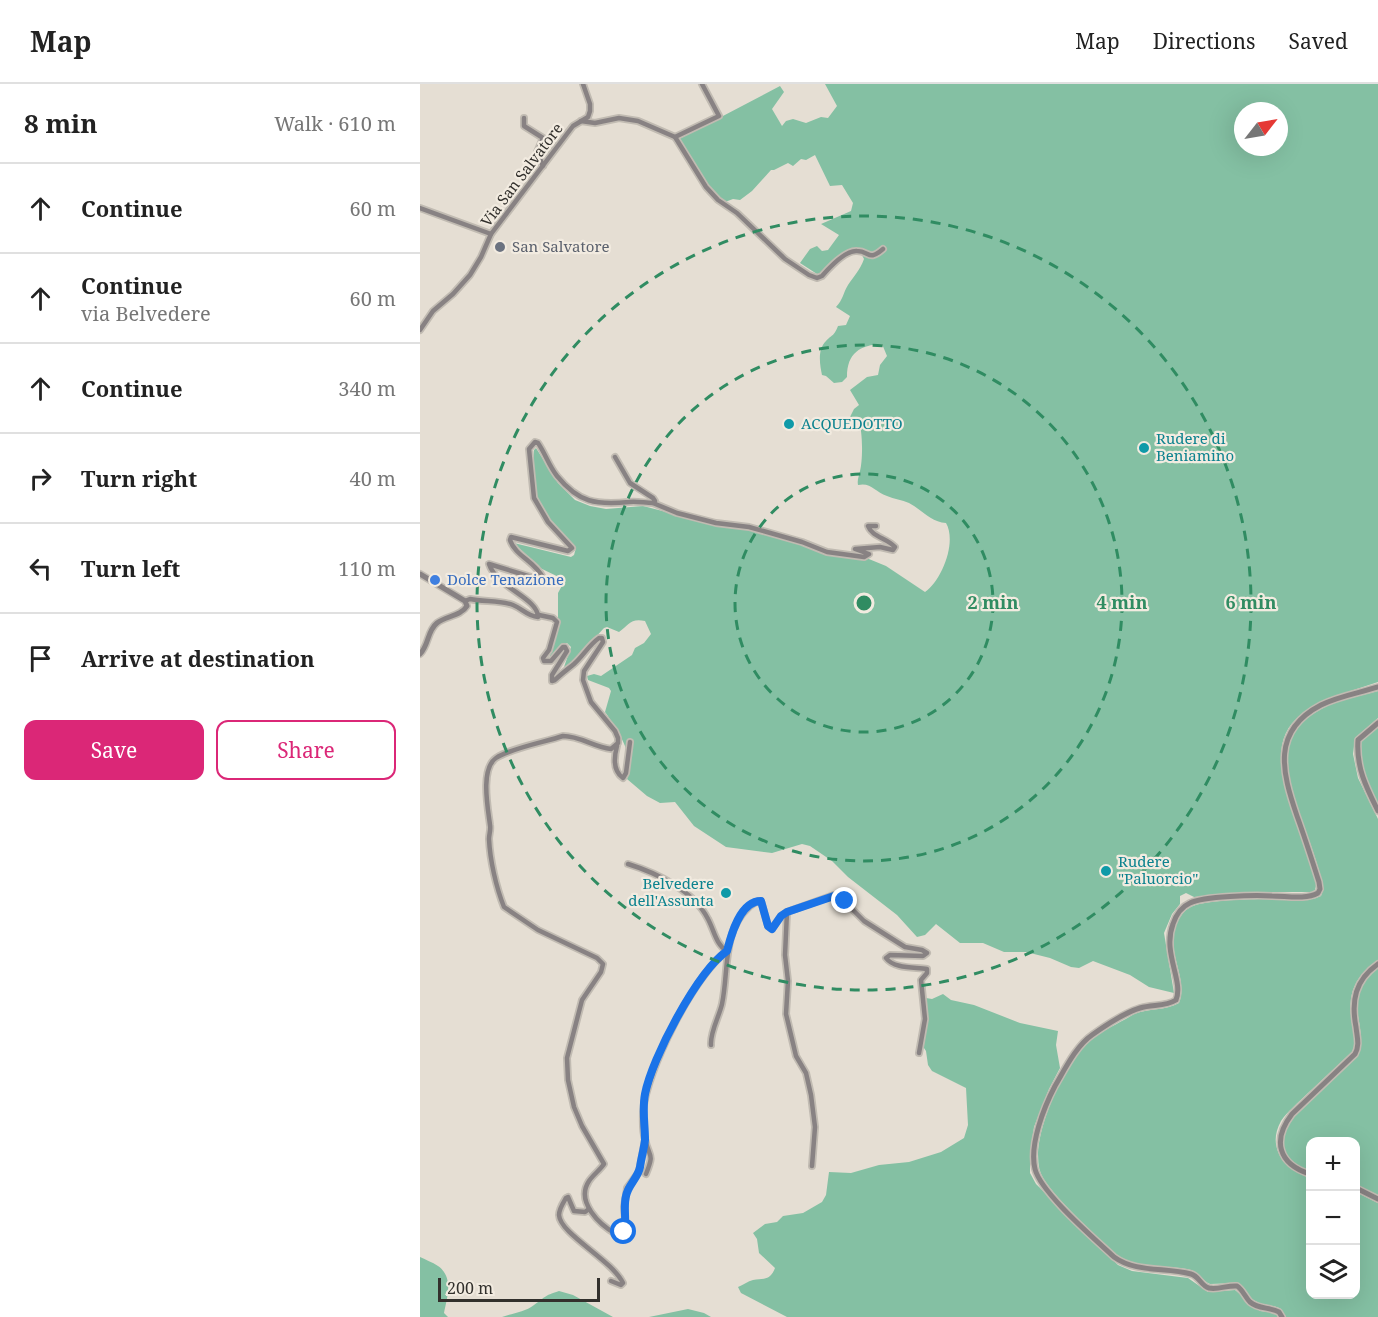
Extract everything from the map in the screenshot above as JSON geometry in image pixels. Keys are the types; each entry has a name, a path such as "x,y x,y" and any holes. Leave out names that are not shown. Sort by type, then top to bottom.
{"street":[{"path":"581,121 588,117 590,111 588,96 583,84"},
{"path":"675,137 719,116 702,84"},
{"path":"524,118 524,126 543,138 537,152 543,166"},
{"path":"581,121 595,123 619,118 638,121 675,137 706,187 718,200 737,213 785,259 809,275 817,278 822,276 848,253 860,251 871,255 883,249"},
{"name":"Via San Salvatore","path":"420,329 433,311 453,294 470,274 481,257 491,234 573,126 581,121"},
{"path":"420,208 491,234"},
{"path":"539,615 528,600 495,575 489,564 541,580 543,578 539,570 513,547 510,540 512,537 568,551 572,548 548,522 534,498 529,449 537,443 567,487 583,498 603,504 632,501 653,503 677,513 716,523 749,527 802,542 827,552 864,557 869,554 855,549 885,547 893,550 895,547 888,540 873,533 868,526 876,526"},
{"path":"615,458 630,483 653,498 655,501 653,503"},
{"path":"420,574 465,601 470,599 505,603 514,605 525,614 534,617 539,615 553,618 557,622 549,650 543,658 544,661 550,661 560,648 565,647 567,651 552,675 552,681 574,664 594,641 602,638 603,642 584,671 583,681 591,702 615,731 618,738 615,755 616,767 617,773 623,778 626,773 630,742"},
{"path":"420,654 433,627 447,617 466,609 465,601"},
{"path":"1282,1317 1279,1312 1260,1308 1249,1301 1237,1286 1210,1288 1192,1274 1123,1264 1050,1193 1039,1179 1034,1157 1037,1134 1051,1094 1087,1039 1132,1011 1176,1000 1178,991 1170,955 1169,936 1181,909 1197,900 1264,895 1304,897 1318,894 1320,886 1317,874 1285,776 1284,751 1293,726 1307,713 1333,700 1378,687"},
{"path":"1378,723 1358,740 1357,754 1361,777 1378,811"},
{"path":"618,743 611,749 572,736 563,736 508,752 493,761 486,791 491,828 489,839 504,907 538,930 597,958 603,964 601,972 582,1000 567,1058 568,1080 574,1107 582,1126 604,1164 585,1190 589,1209 608,1230 616,1234 624,1232 627,1188 639,1172 645,1140"},
{"path":"628,864 659,875 693,901 708,918 720,946 727,951"},
{"path":"711,1045 710,1041 723,997 727,973 727,951 736,923 743,913 759,900 762,903 768,926 772,929 781,916 787,912 829,896 838,896 864,921 905,947 926,951 923,956 890,955 886,958 891,964 927,969 927,973 921,980 925,1019 919,1053"},
{"path":"787,912 786,1014 796,1056 806,1073 811,1095 815,1127 812,1166"},
{"path":"646,1174 651,1158 645,1140 643,1119 645,1097 660,1053 697,986 727,951"},
{"path":"1306,1173 1284,1158 1279,1141 1284,1125 1292,1114 1355,1054 1359,1044 1353,1010 1356,990 1362,979 1378,964"},
{"path":"1360,1190 1378,1199"},
{"path":"589,1209 585,1212 573,1211 568,1197 559,1212 560,1219 574,1238 600,1255 617,1272 623,1283 621,1285 611,1281"}],"green space":[{"path":"825,84 1378,84 1378,682 1338,695 1311,708 1291,725 1284,737 1281,764 1284,779 1317,882 1315,890 1312,892 1252,892 1194,897 1186,893 1180,896 1180,904 1172,914 1164,933 1174,993 1149,987 1130,975 1093,961 1079,968 1071,967 1050,958 1026,952 1004,952 983,943 960,943 936,924 925,935 917,937 897,915 848,877 832,861 810,846 802,844 772,853 726,847 694,826 675,802 660,803 647,796 627,779 628,753 620,735 605,712 611,691 609,688 588,680 587,676 594,674 601,676 632,655 635,648 644,643 651,634 645,621 633,621 619,632 604,628 570,665 564,667 571,647 567,643 560,646 549,659 558,623 558,593 565,580 540,568 514,543 571,557 576,548 541,507 535,489 533,470 536,448 558,483 575,500 590,506 606,509 643,506 721,526 743,527 824,554 852,558 864,557 886,566 925,592 942,570 950,540 946,523 931,518 909,503 890,497 866,485 858,485 862,460 861,430 858,419 850,417 859,405 850,390 867,377 878,375 880,365 887,356 882,344 867,346 856,352 849,362 847,377 842,382 834,383 822,375 821,349 838,326 846,325 850,316 836,307 864,259 861,253 854,250 830,267 826,274 817,274 800,263 810,249 817,246 822,251 828,250 839,235 821,224 851,211 853,203 842,185 830,186 815,155 806,160 801,159 793,166 788,163 771,170 752,191 740,200 733,199 725,202 709,189 679,139 780,86 784,92 772,109 782,126 786,121 793,119 806,123 821,117 828,118 837,106"},
{"path":"1378,691 1378,718 1355,738 1353,754 1358,778 1378,819 1378,960 1362,974 1353,990 1351,1018 1354,1046 1352,1052 1287,1114 1281,1121 1276,1140 1280,1157 1293,1170 1306,1176 1306,1299 1360,1299 1360,1194 1378,1203 1378,1317 1286,1317 1281,1309 1254,1301 1238,1283 1210,1284 1191,1270 1143,1265 1116,1255 1067,1207 1043,1178 1039,1164 1039,1146 1043,1126 1059,1085 1069,1066 1090,1040 1134,1014 1179,1003 1181,984 1173,943 1177,922 1185,911 1199,904 1218,901 1301,900 1321,896 1322,881 1290,783 1288,754 1297,728 1325,707"},
{"path":"1378,727 1378,805 1365,774 1361,758 1361,741"},
{"path":"1378,967 1378,1195 1360,1187 1360,1137 1306,1137 1306,1169 1292,1162 1287,1156 1283,1141 1288,1125 1294,1116 1357,1056 1361,1034 1357,1000 1359,989 1366,978"},
{"path":"919,981 924,982 926,998 932,999 943,994 951,1000 974,1005 1020,1023 1058,1031 1056,1045 1060,1068 1034,1127 1030,1173 1036,1184 1118,1265 1132,1271 1188,1278 1208,1292 1235,1290 1260,1311 1276,1313 1278,1317 787,1317 741,1293 738,1287 769,1277 775,1268 759,1253 757,1239 753,1233 765,1224 777,1222 783,1216 803,1213 822,1202 826,1195 829,1172 851,1173 879,1165 909,1162 941,1152 964,1138 968,1125 966,1088 932,1071 928,1065 926,1051 918,1039 924,1018"},
{"path":"420,1257 438,1266 446,1276 448,1288 444,1313 448,1317 420,1317"},
{"path":"559,1291 573,1295 613,1317 502,1317 527,1309"},
{"path":"688,1309 711,1317 649,1317"}],"place":[{"name":"San Salvatore","path":"500,247"},
{"name":"ACQUEDOTTO","path":"789,424"},
{"name":"Rudere di Beniamino","path":"1144,448"},
{"name":"Dolce Tenazione","path":"435,580"},
{"name":"Rudere \"Paluorcio\"","path":"1106,871"},
{"name":"Belvedere dell'Assunta","path":"726,893"}],"route":[{"path":"624,1232 627,1188 639,1172 645,1140 643,1119 646,1091 669,1035 697,986 727,951 736,923 743,913 759,900 762,903 768,926 772,929 781,916 795,908 834,896 845,901"}]}
